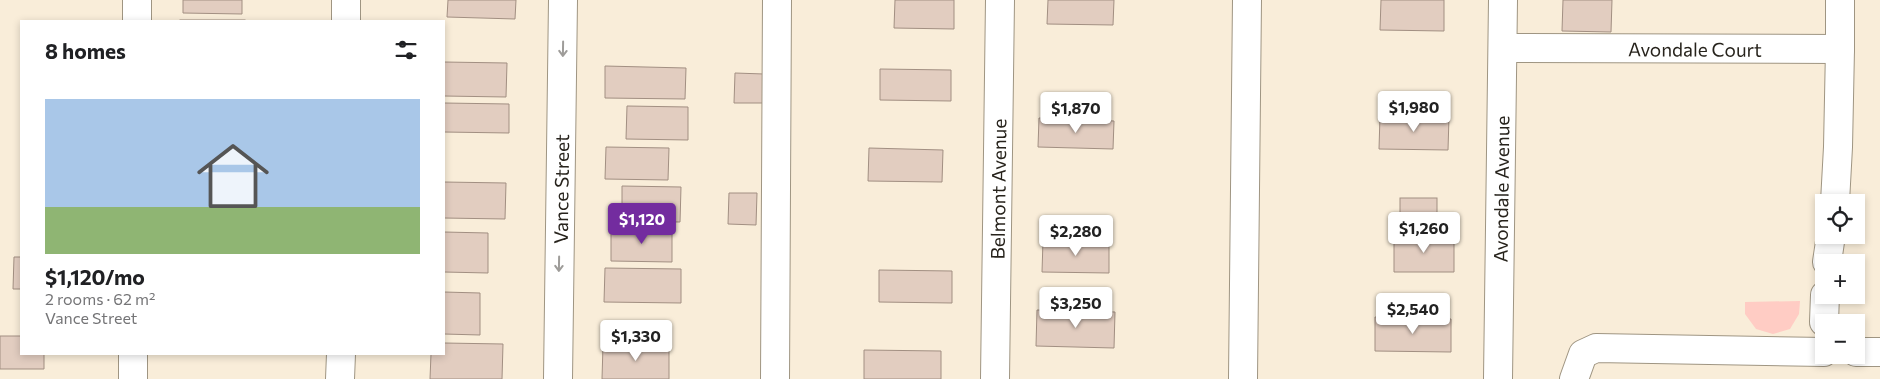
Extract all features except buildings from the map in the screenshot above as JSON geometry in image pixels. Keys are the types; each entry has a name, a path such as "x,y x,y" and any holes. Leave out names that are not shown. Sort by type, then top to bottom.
{"street":[{"path":"137,0 137,20"},
{"path":"346,0 346,20"},
{"name":"Vance Street","path":"558,379 563,0"},
{"path":"775,379 777,0"},
{"name":"Belmont Avenue","path":"994,379 1000,0"},
{"path":"1243,379 1247,0"},
{"name":"Avondale Avenue","path":"1498,379 1503,0"},
{"path":"1835,194 1840,0"},
{"name":"Avondale Court","path":"1503,48 1840,49"},
{"path":"1574,379 1583,354 1596,348 1815,352"},
{"path":"1865,352 1880,352"},
{"path":"133,355 133,379"},
{"path":"340,379 341,355"}],"shaded area":[{"path":"1800,301 1799,314 1790,329 1773,334 1756,329 1745,314 1745,302"}]}
